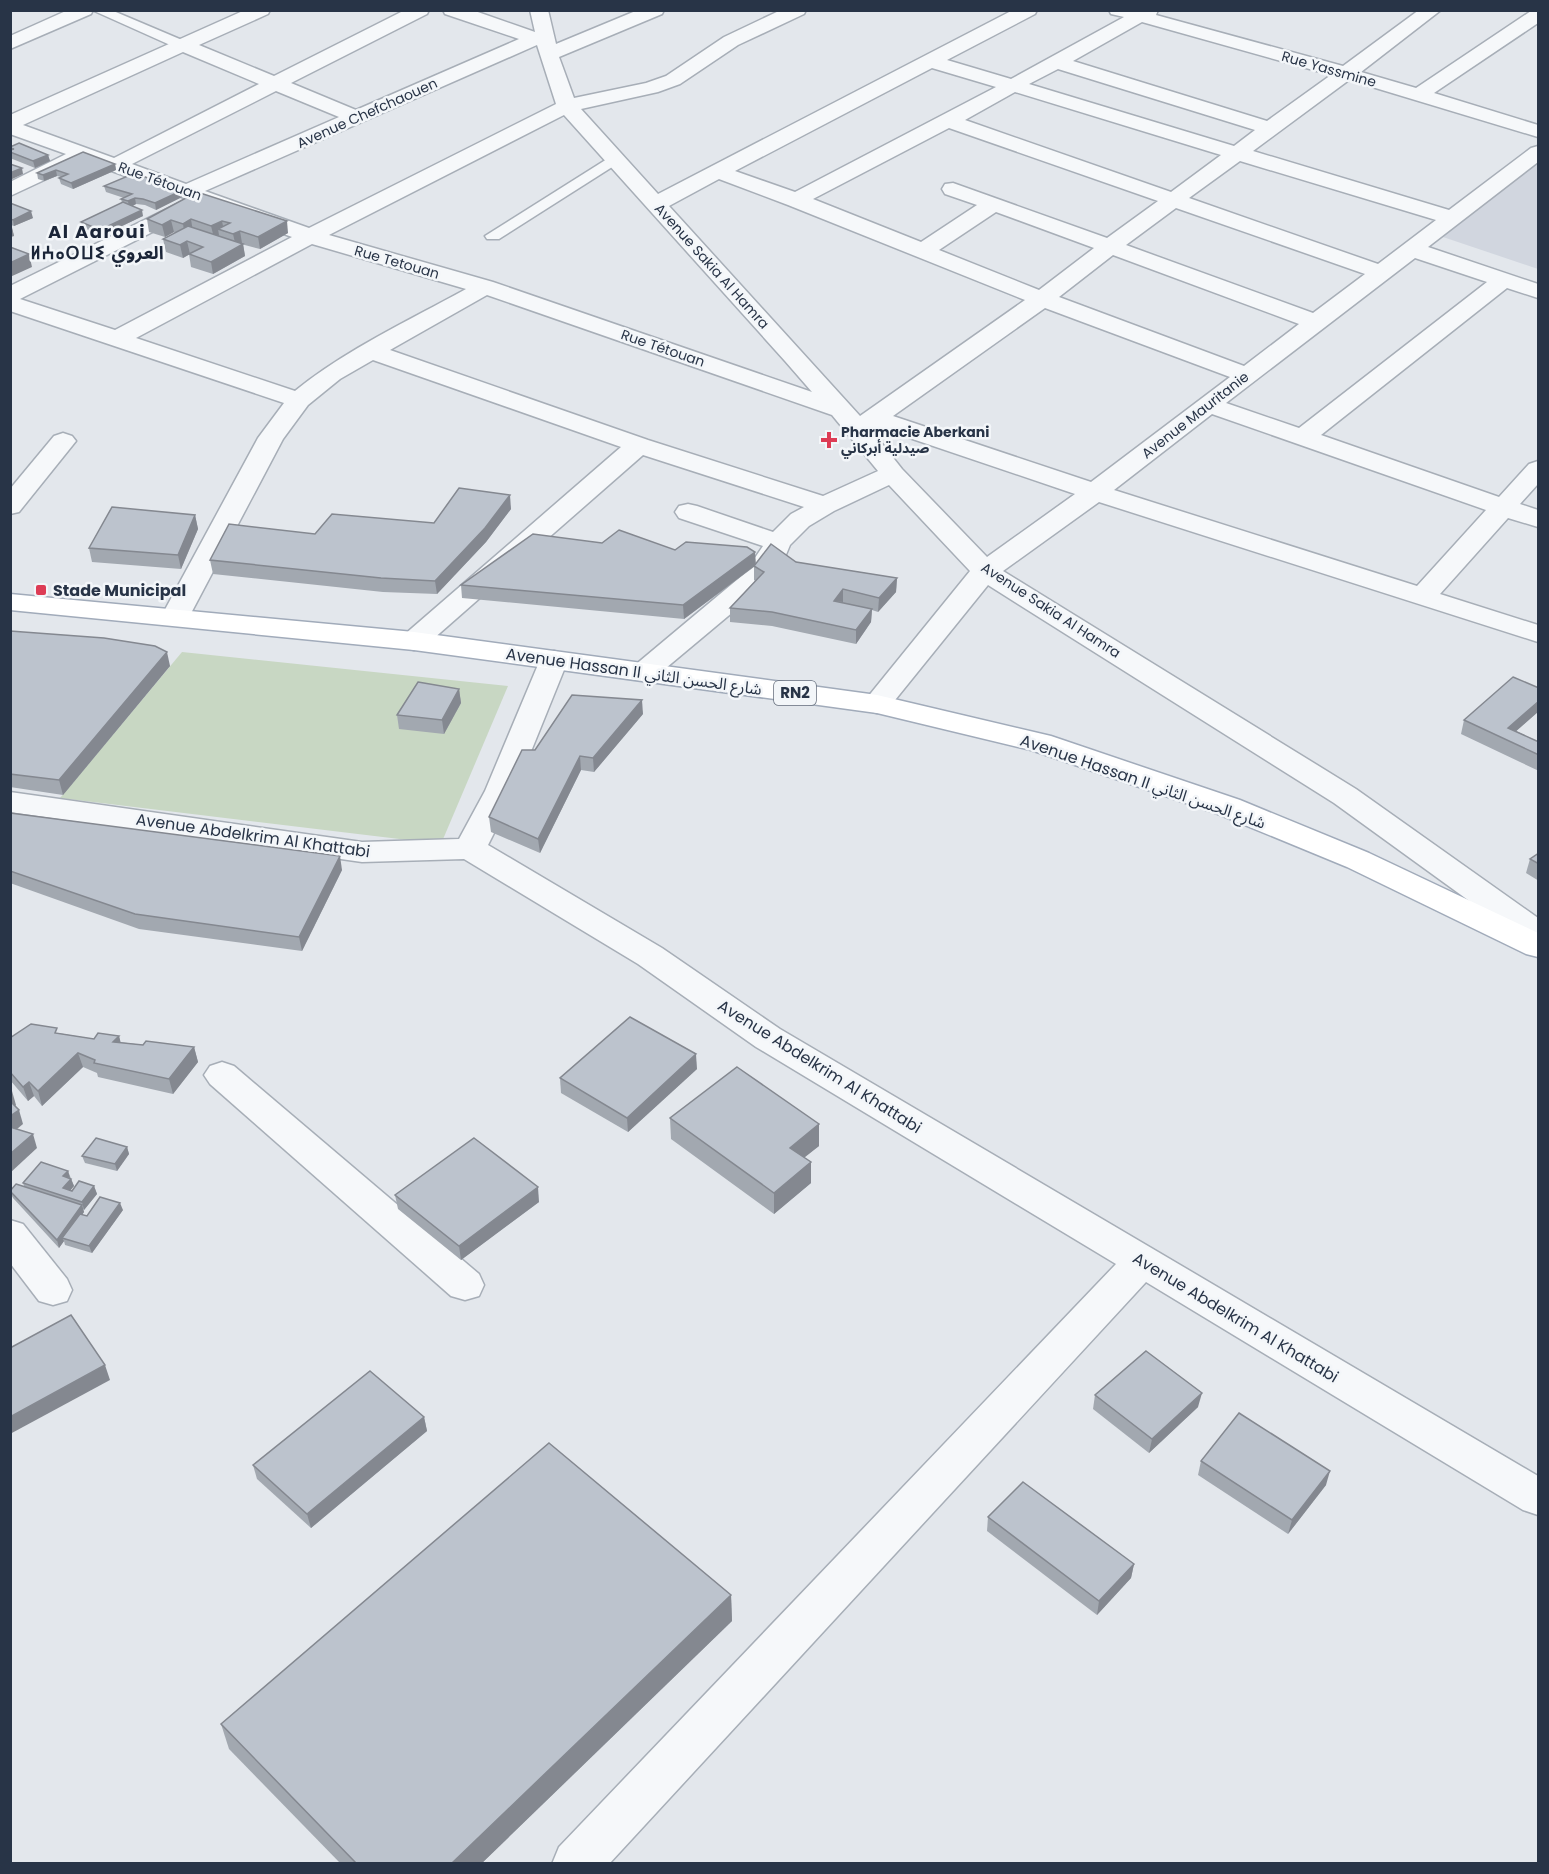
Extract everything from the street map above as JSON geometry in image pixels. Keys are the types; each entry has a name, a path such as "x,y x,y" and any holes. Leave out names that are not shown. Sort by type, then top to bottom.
{"main road":[{"name":"Avenue Hassan II شارع الحسن الثاني","path":"10,602 414,641 877,704 1040,743 1229,807 1358,860 1539,946"}],"street":[{"path":"10,43 84,10"},
{"path":"10,125 261,10"},
{"path":"115,165 420,10"},
{"path":"452,10 541,36"},
{"name":"Avenue Sakia Al Hamra","path":"539,10 541,36 567,106 858,419 893,474 985,571 1345,795 1539,934"},
{"path":"549,54 655,10"},
{"path":"118,338 310,236 567,106 651,88 674,80 731,41 797,10"},
{"path":"656,204 1028,10"},
{"name":"Rue Yassmine","path":"1118,10 1144,14 1539,131"},
{"path":"858,419 1042,299 1109,247 1432,10"},
{"path":"796,200 948,121 1144,14"},
{"path":"1417,96 1539,15"},
{"name":"Avenue Chefchaouen","path":"10,295 196,194 358,117 541,36"},
{"path":"184,46 358,117"},
{"path":"932,61 1452,218"},
{"path":"1057,62 1271,129"},
{"path":"948,121 1381,272"},
{"name":"Rue Tétouan","path":"10,125 310,236"},
{"name":"Avenue Mauritanie","path":"877,704 985,571 1095,492 1539,152"},
{"path":"10,190 84,154"},
{"path":"718,172 924,250 1042,299 1247,375"},
{"path":"953,189 1316,322"},
{"path":"924,250 993,204"},
{"name":"Rue Tetouan","path":"310,236 485,287"},
{"path":"1412,249 1539,291"},
{"path":"1303,437 1503,280"},
{"path":"175,617 271,438 299,400 331,374 485,287"},
{"name":"Rue Tétouan","path":"485,287 858,419 1539,634"},
{"path":"10,303 299,400"},
{"path":"369,351 639,446 825,505"},
{"path":"1208,405 1539,519"},
{"path":"10,506 63,441"},
{"path":"414,641 639,446"},
{"path":"1422,597 1539,469"},
{"path":"644,672 754,580 771,557 778,542 800,520 825,505 893,474"},
{"path":"688,512 778,542"},
{"path":"470,849 500,791 554,660"},
{"name":"Avenue Abdelkrim Al Khattabi","path":"10,802 362,852 470,849 650,956 768,1038 1539,1497"},
{"path":"222,1075 465,1285"},
{"path":"10,1234 53,1290"},
{"path":"576,1863 1142,1261"}],"lane":[{"path":"98,10 184,46"},
{"path":"493,236 615,159"}],"shaded area":[{"path":"1538,163 1538,269 1440,236"}],"green space":[{"path":"182,652 508,686 441,844 60,798"}],"building":[{"path":"19,143 48,155 33,161 10,152 14,149 10,147"},
{"path":"83,152 115,164 71,183 59,178 68,174 56,170 43,175 37,173"},
{"path":"10,164 22,168 10,173"},
{"path":"135,173 181,191 155,203 135,198 128,201 121,199 132,194 104,186"},
{"path":"197,192 287,221 258,237 240,231 233,234 218,229 230,223 222,221 211,226 191,219 183,224 171,220 162,225 147,219"},
{"path":"123,202 142,210 100,230 81,222"},
{"path":"10,203 31,211 13,220 10,219"},
{"path":"188,226 243,244 211,262 189,254 203,247 187,241 180,245 163,239"},
{"path":"10,247 29,254 10,263"},
{"path":"459,488 510,495 485,528 435,581 381,578 210,560 229,524 315,534 332,514 434,523"},
{"path":"112,507 195,515 178,555 89,548"},
{"path":"619,530 675,550 686,542 747,547 755,552 683,605 461,585 533,534 602,543"},
{"path":"771,544 796,562 897,578 879,598 843,589 834,601 872,609 856,630 772,612 730,608 764,572 754,566"},
{"path":"10,631 104,638 155,646 167,652 59,780 10,774"},
{"path":"1513,677 1539,688 1539,701 1508,728 1539,742 1539,755 1464,720"},
{"path":"418,682 459,689 442,720 397,715"},
{"path":"572,695 642,700 593,758 580,756 538,839 489,817 522,750 535,750"},
{"path":"10,813 340,856 299,937 135,914 10,871"},
{"path":"1539,853 1539,864 1530,859"},
{"path":"630,1017 696,1054 627,1118 560,1078"},
{"path":"31,1024 57,1028 55,1033 94,1039 98,1033 119,1036 113,1042 143,1045 146,1041 194,1047 169,1079 94,1063 95,1060 78,1053 38,1091 29,1082 23,1087 10,1072 10,1038"},
{"path":"737,1067 819,1124 790,1148 811,1162 774,1193 670,1118"},
{"path":"10,1101 19,1110 10,1116"},
{"path":"10,1127 33,1134 10,1154"},
{"path":"96,1138 127,1147 115,1164 82,1156"},
{"path":"474,1138 538,1187 459,1246 395,1195"},
{"path":"41,1162 68,1171 63,1176 71,1179 63,1188 72,1191 79,1181 94,1186 82,1202 23,1183"},
{"path":"16,1184 82,1205 57,1240 10,1191"},
{"path":"100,1197 120,1203 89,1246 62,1238 80,1214 87,1216"},
{"path":"71,1315 105,1365 10,1417 10,1348"},
{"path":"1146,1351 1202,1393 1152,1439 1095,1395"},
{"path":"370,1371 424,1417 307,1514 253,1465"},
{"path":"1239,1413 1330,1471 1292,1520 1201,1461"},
{"path":"549,1443 731,1595 452,1863 356,1863 221,1724"},
{"path":"1023,1482 1134,1564 1099,1601 988,1517"}],"place":[{"name":"Pharmacie Aberkani صيدلية أبركاني","path":"829,440"},
{"name":"Stade Municipal","path":"41,590"}],"district":[{"name":"Al Aaroui ⵍⵄⴰⵔⵡⵉ العروي","path":"97,242"}]}
